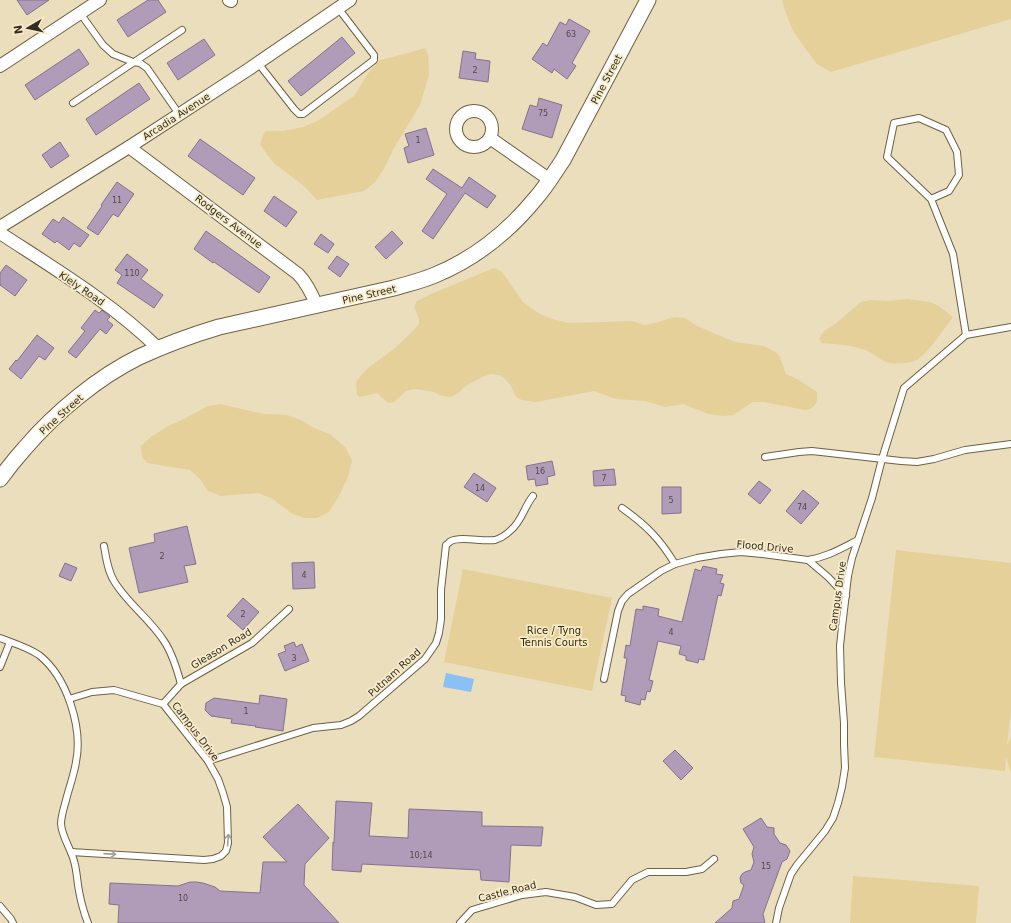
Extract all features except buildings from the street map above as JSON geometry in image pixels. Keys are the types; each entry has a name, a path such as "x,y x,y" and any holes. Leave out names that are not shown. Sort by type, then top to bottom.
{"street":[{"path":"0,66 100,0"},
{"name":"Arcadia Avenue","path":"0,227 129,147 258,63 350,0"},
{"name":"Pine Street","path":"0,479 25,447 53,418 101,380 138,358 199,333 219,327 317,306 408,284 434,276 468,258 485,246 514,222 538,197 550,180 648,0"},
{"path":"490,138 550,180"},
{"name":"Rodgers Avenue","path":"129,147 298,274 310,290 317,306"},
{"name":"Kiely Road","path":"0,233 107,304 142,332 159,349"}],"lane":[{"path":"258,63 294,110 299,114 303,114 374,60 374,55 338,8"},
{"path":"80,13 102,45 112,54 140,63 147,68 179,114"},
{"path":"72,103 182,30"},
{"path":"932,199 948,191 959,175 957,152 949,135 946,130 919,118 894,123 887,157 932,199 953,254 966,335 1011,327"},
{"name":"Campus Drive","path":"776,923 779,908 792,874 797,865 825,831 833,818 842,787 845,768 840,646 846,596 851,564 904,388 966,335"},
{"path":"765,457 812,451 901,462 917,462 934,459 965,450 1011,444"},
{"name":"Putnam Road","path":"208,761 313,728 341,725 359,716 425,659 436,643 441,619 441,590 446,545 457,539 494,540 502,537 519,523 528,502 533,496"},
{"path":"622,508 652,533 667,551 675,564"},
{"name":"Flood Drive","path":"604,679 618,611 622,601 635,588 675,564 697,558 740,552 808,560 820,558 833,553 858,540"},
{"path":"104,546 109,570 114,581 121,592 164,641 172,656 181,684"},
{"path":"808,560 828,577 846,596"},
{"name":"Gleason Road","path":"163,704 181,684 252,643 289,608"},
{"path":"0,638 32,651 44,660 60,681 69,699 74,714 78,752 62,815 61,825 72,852 79,891 88,923"},
{"path":"0,667 10,642"},
{"name":"Campus Drive","path":"69,699 92,692 114,690 163,704 208,761 218,779 226,807 228,843 226,851 221,856 204,860 72,852"},
{"name":"Castle Road","path":"460,923 472,910 522,895 546,892 575,897 596,905 612,904 632,880 648,872 686,872 702,869 714,859"},
{"path":"0,906 13,923"}],"green space":[{"path":"782,0 1011,0 1011,19 831,72 817,64 793,31"},
{"path":"425,48 428,54 429,75 420,105 393,150 385,167 375,182 364,191 317,200 304,186 275,164 260,144 265,131 283,131 303,127 319,120 354,96 369,72 380,60"},
{"path":"494,268 502,272 523,302 538,313 552,319 569,323 632,321 644,325 674,317 685,318 697,326 735,342 763,346 776,352 780,357 786,374 817,392 816,404 814,407 805,410 764,402 753,402 733,415 723,416 709,414 683,404 665,407 645,401 616,399 594,391 536,402 522,400 516,397 511,386 504,378 499,375 491,374 482,377 464,387 460,392 449,397 434,392 414,389 406,391 394,402 388,403 377,393 360,397 357,395 357,380 368,368 395,348 419,324 419,319 414,306 417,301"},
{"path":"907,299 930,302 939,306 953,317 932,346 917,360 900,364 891,363 865,350 848,346 822,343 819,339 824,331 835,324 861,302 870,300 889,301"},
{"path":"220,404 264,414 287,415 330,434 346,448 352,461 348,477 329,512 317,518 304,518 291,513 273,499 258,493 221,496 208,491 200,479 190,470 147,463 142,457 141,446 151,437 168,426 208,406"},
{"path":"896,550 1011,563 1011,711 1007,745 1011,737 1011,772 1006,757 1005,771 874,757"},
{"name":"Rice / Tyng Tennis Courts","path":"463,569 612,598 592,691 444,662"},
{"path":"853,876 979,886 976,923 850,923"}],"water":[{"path":"446,673 474,679 471,692 443,687"}]}
